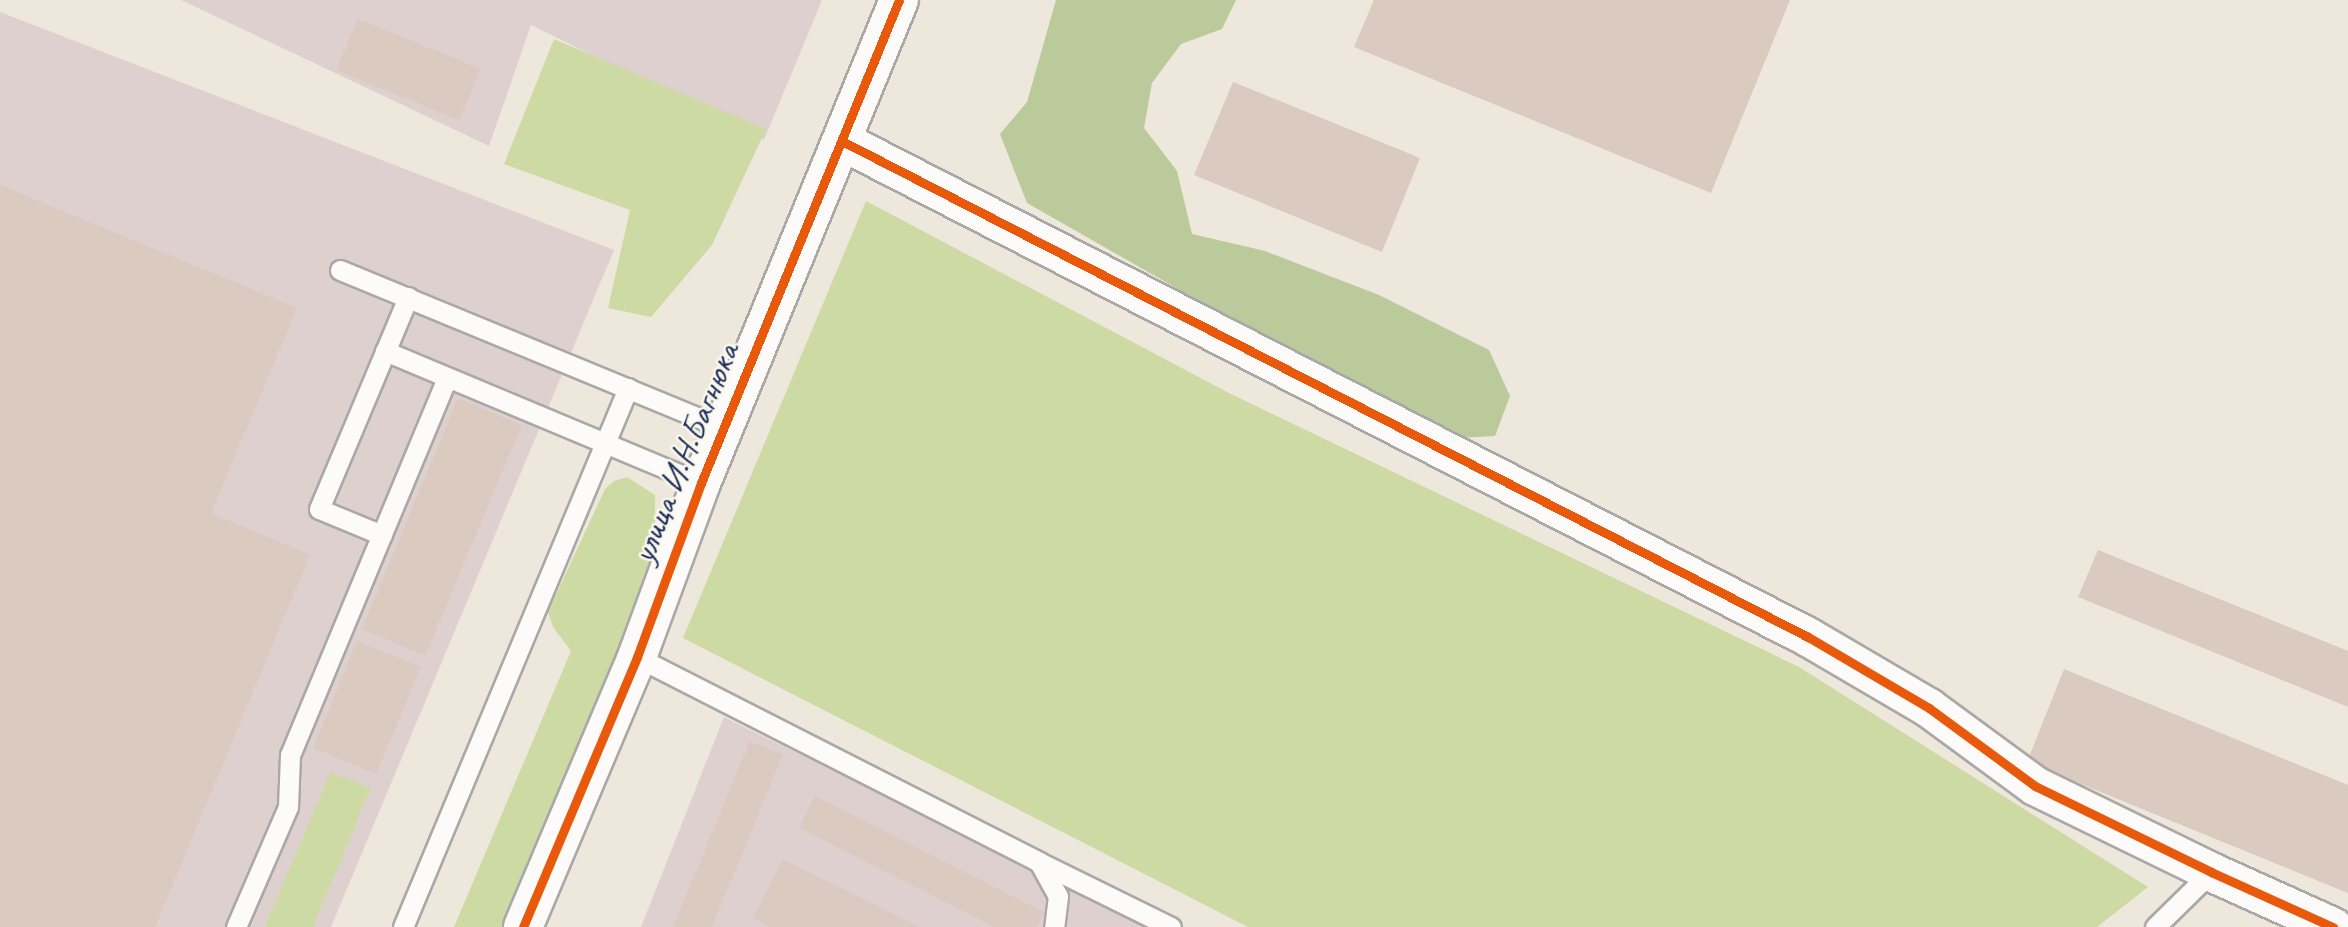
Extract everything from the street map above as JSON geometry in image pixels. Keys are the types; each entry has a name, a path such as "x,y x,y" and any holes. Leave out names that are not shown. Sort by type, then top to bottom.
{"street":[{"name":"улица И.Н.Багнюка","path":"523,927 636,657 723,428 899,0"},
{"path":"842,141 1808,637 1929,708 2035,786 2211,872 2333,927"}],"lane":[{"path":"340,270 723,428"},
{"path":"382,535 319,509 408,297"},
{"path":"385,351 701,483"},
{"path":"236,927 288,807 290,755 447,377"},
{"path":"403,927 628,388"},
{"path":"636,657 1171,927"},
{"path":"1039,862 1058,896 1054,927"},
{"path":"2155,927 2211,872"}],"shaded area":[{"path":"181,0 822,0 764,140 531,25 489,146"},
{"path":"0,12 614,250 331,927 0,927"},
{"path":"724,717 1152,927 641,927"}],"green space":[{"path":"1056,0 1236,0 1222,29 1181,44 1152,83 1144,128 1177,171 1192,234 1265,251 1379,295 1489,350 1510,396 1495,436 1458,438 1185,293 1027,203 1000,134 1027,102"},
{"path":"554,39 766,129 712,245 651,317 608,308 630,210 504,164"},
{"path":"866,201 1229,393 1799,667 2148,887 2097,927 1248,927 683,638"},
{"path":"627,477 655,495 655,559 503,927 454,927 571,651 553,627 548,612 605,489 614,481"},
{"path":"330,772 371,788 313,927 265,927"}],"building":[{"path":"1374,0 1790,0 1711,193 1354,47"},
{"path":"358,19 481,69 459,120 336,70"},
{"path":"1233,82 1420,158 1382,252 1194,175"},
{"path":"0,185 297,308 211,513 310,555 155,927 0,927"},
{"path":"458,398 522,425 425,656 362,629"},
{"path":"2098,550 2348,651 2348,707 2078,597"},
{"path":"357,641 421,667 376,774 313,748"},
{"path":"2064,669 2348,785 2348,893 2027,762"},
{"path":"750,741 783,755 712,927 673,927"},
{"path":"815,796 1044,912 1037,927 995,927 799,828"},
{"path":"783,859 920,927 770,927 753,919"}],"cycle path":[{"path":"523,927 637,657 701,483 899,0"},
{"path":"842,141 1808,637 1929,708 2035,786 2211,872 2333,927"}]}
